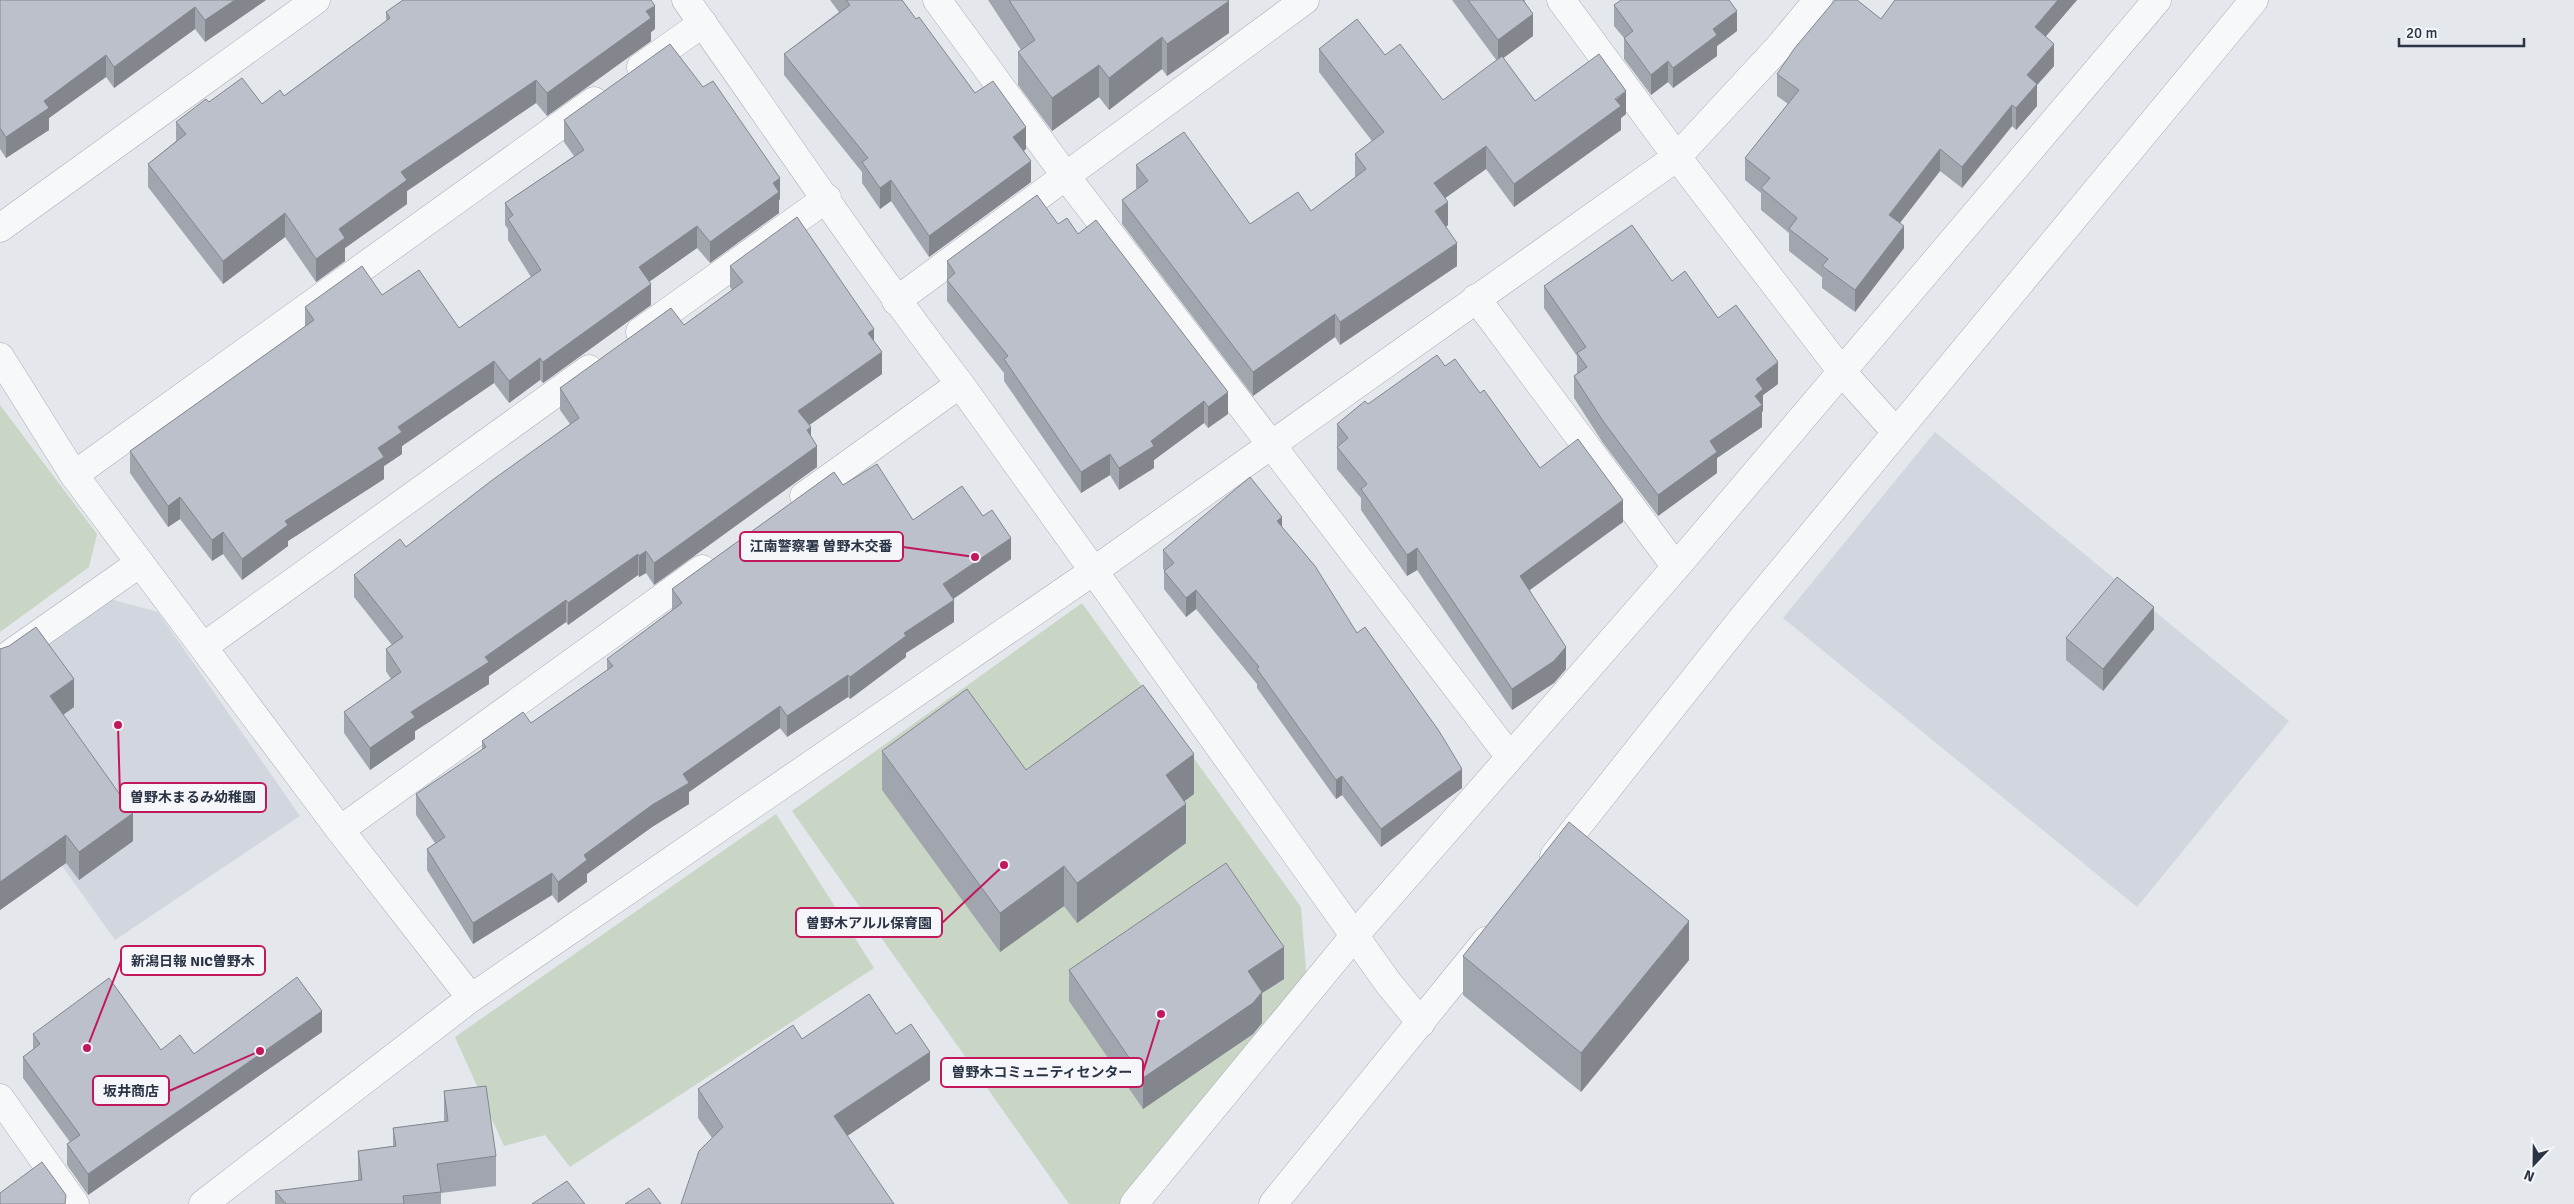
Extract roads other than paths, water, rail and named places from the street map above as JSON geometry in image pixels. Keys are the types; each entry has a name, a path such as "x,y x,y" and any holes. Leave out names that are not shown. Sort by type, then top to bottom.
{"street":[{"path":"0,228 316,0"},
{"path":"686,0 827,198 896,301 960,384 1095,570 1355,935 1420,1023"},
{"path":"937,0 1065,175 1510,757"},
{"path":"896,301 1305,0"},
{"path":"1561,0 1677,157 1843,372 1896,432"},
{"path":"203,1204 471,998 1095,570 1677,157 1778,48 1818,0"},
{"path":"1134,1204 1355,935 1676,567 2157,0"},
{"path":"1538,876 1742,619 2254,0"},
{"path":"74,475 702,23"},
{"path":"203,647 827,198"},
{"path":"1476,298 1676,567"},
{"path":"0,356 74,475 340,830 471,998"},
{"path":"783,511 960,384"},
{"path":"340,830 718,557"},
{"path":"0,660 140,563"},
{"path":"1273,1204 1501,922"},
{"path":"0,1098 76,1204"}],"place":[{"name":"江南警察署 曽野木交番","path":"975,557"},
{"name":"曽野木まるみ幼稚園","path":"118,725"},
{"name":"曽野木アルル保育園","path":"1004,865"},
{"name":"曽野木コミュニティセンター","path":"1161,1014"},
{"name":"新潟日報 NIC曽野木","path":"87,1048"},
{"name":"坂井商店","path":"260,1051"}]}
